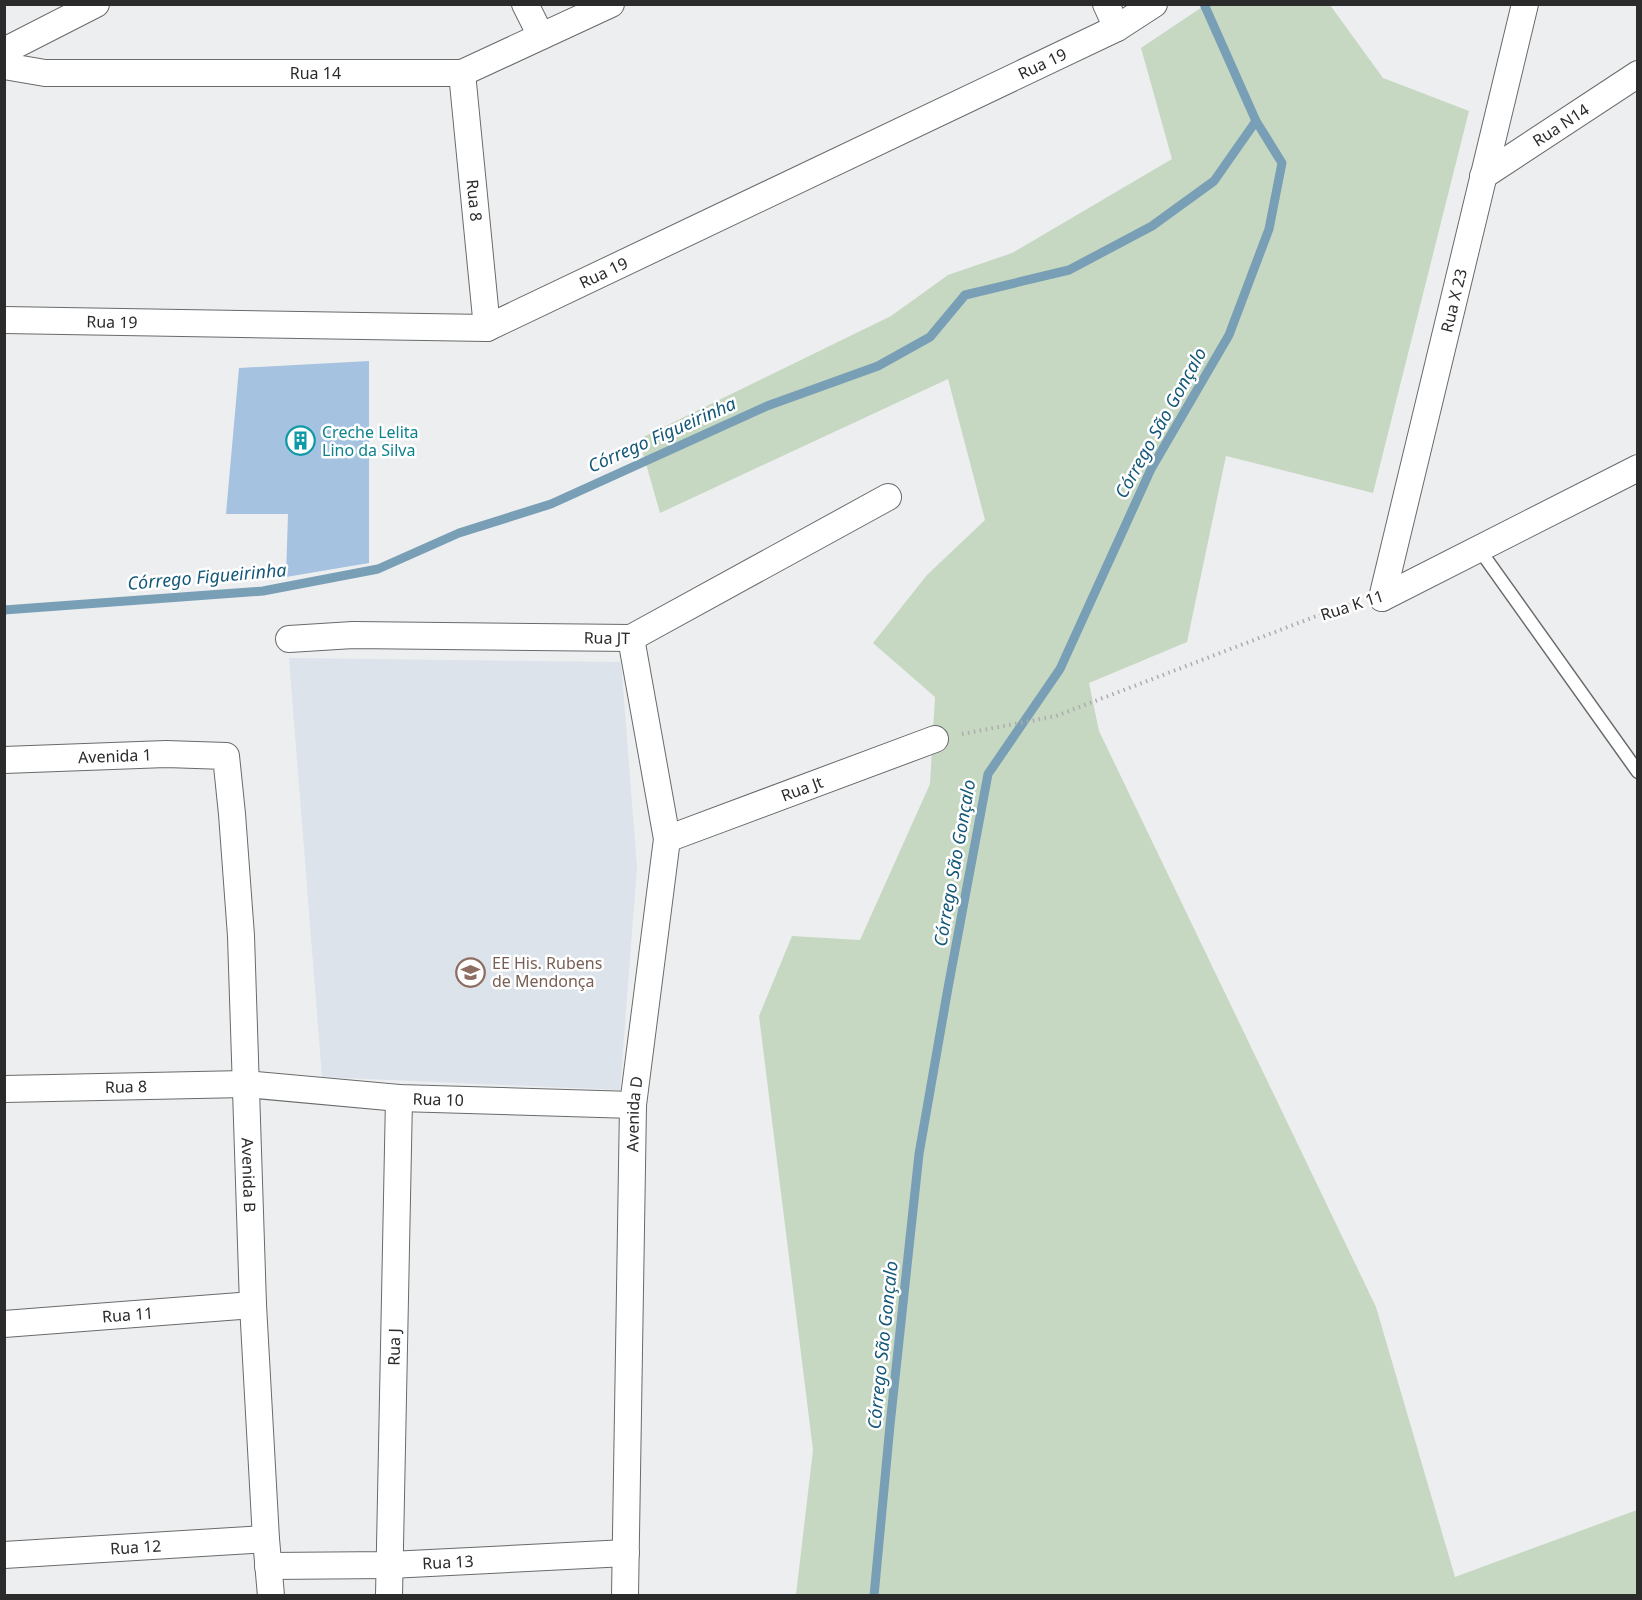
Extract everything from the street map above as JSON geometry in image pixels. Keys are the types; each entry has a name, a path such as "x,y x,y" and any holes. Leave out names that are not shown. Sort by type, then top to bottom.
{"street":[{"path":"4,51 96,4"},
{"path":"525,4 541,36"},
{"name":"Rua 14","path":"4,66 45,73 462,73 611,4"},
{"path":"1106,4 1117,28"},
{"name":"Rua X 23","path":"1382,598 1525,4"},
{"name":"Rua 19","path":"4,320 487,328 1117,28 1149,8"},
{"name":"Rua 8","path":"462,73 487,328"},
{"name":"Rua N14","path":"1483,176 1638,74"},
{"name":"Rua K 11","path":"1382,598 1638,468"},
{"name":"Rua JT","path":"289,639 354,635 631,638 888,497"},
{"name":"Avenida D","path":"626,1596 633,1105 668,839 631,638"},
{"name":"Rua Jt","path":"668,839 935,739"},
{"name":"Avenida 1","path":"4,760 166,754 226,756"},
{"name":"Avenida B","path":"226,756 241,936 253,1305 271,1596"},
{"name":"Rua 8","path":"4,1089 245,1084"},
{"name":"Rua 10","path":"245,1084 399,1098 633,1105"},
{"name":"Rua J","path":"389,1596 399,1098"},
{"name":"Rua 11","path":"4,1324 253,1305"},
{"name":"Rua 12","path":"4,1555 266,1539"},
{"name":"Rua 13","path":"268,1566 390,1565 626,1553"}],"lane":[{"path":"1479,549 1638,772"}],"path":[{"name":"Rua K 11","path":"935,739 1056,716 1340,608 1382,598"}],"shaded area":[{"name":"EE His. Rubens de Mendonça","path":"289,658 621,662 637,867 620,1090 322,1077"}],"green space":[{"path":"1205,5 1330,5 1383,78 1469,111 1373,493 1226,456 1187,642 1089,683 1099,731 1376,1307 1455,1577 1637,1510 1637,1595 796,1595 813,1450 759,1016 792,936 860,940 930,784 935,697 873,643 927,575 985,520 948,379 660,513 639,439 891,316 948,275 1012,253 1172,159 1141,48"}],"building":[{"name":"Creche Lelita Lino da Silva","path":"369,361 369,563 286,577 288,514 226,514 239,368"}],"waterway":[{"name":"Córrego São Gonçalo","path":"874,1596 919,1154 988,774 1060,669 1151,469 1229,335 1269,229 1282,163 1256,121 1204,4"},
{"name":"Córrego Figueirinha","path":"4,610 263,591 378,569 459,533 551,504 767,406 878,366 930,337 965,295 1069,270 1152,226 1214,181 1256,121"}],"place":[{"name":"Creche Lelita Lino da Silva","path":"301,441"},
{"name":"EE His. Rubens de Mendonça","path":"471,972"}]}
